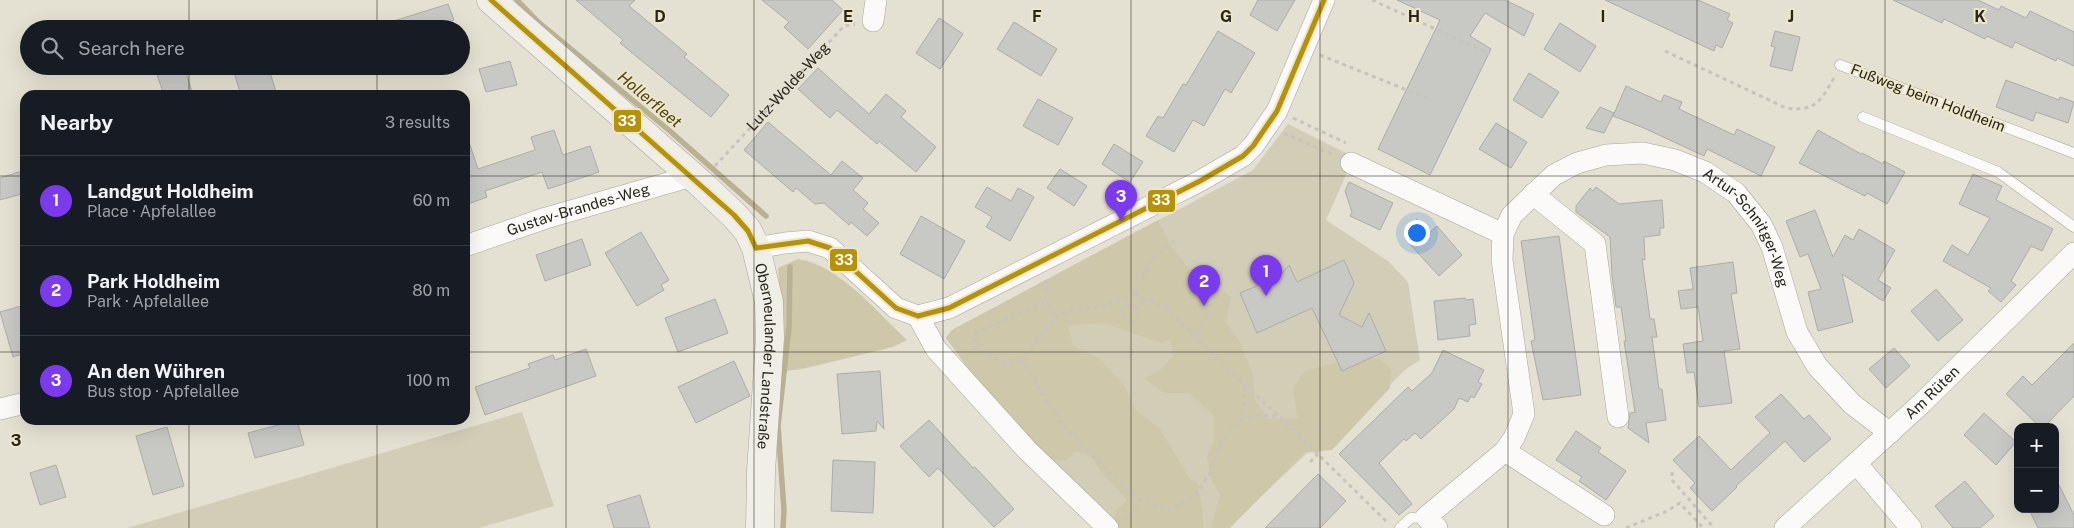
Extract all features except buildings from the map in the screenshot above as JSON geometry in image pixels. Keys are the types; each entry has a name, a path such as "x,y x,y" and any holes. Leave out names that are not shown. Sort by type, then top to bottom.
{"street":[{"name":"Oberneulander Landstraße","path":"491,0 692,176 734,214 748,231 756,248 769,302 770,320 761,471 760,528"},
{"path":"872,21 876,0"},
{"path":"756,248 808,241 830,248 896,308 918,316 948,308 1200,181 1243,156 1253,146 1272,118 1324,0"},
{"name":"Artur-Schnitger-Weg","path":"1502,234 1512,215 1533,194 1554,175 1577,163 1606,155 1642,153 1675,160 1705,172 1736,193 1761,224 1772,247 1797,332 1817,366 1852,404 1890,433"},
{"path":"1349,154 1502,234 1502,260 1524,414 1514,438 1505,451 1432,522"},
{"name":"Gustav-Brandes-Weg","path":"470,244 546,218 692,176"},
{"path":"1533,194 1595,244 1618,417"},
{"name":"Am Rüten","path":"1785,528 1922,404 2074,253"},
{"path":"918,316 936,349 949,364 1027,450 1108,528"},
{"path":"0,409 20,404"},
{"path":"1505,451 1604,515"},
{"path":"1856,463 1911,528"}],"lane":[{"name":"Fußweg beim Holdheim","path":"1840,65 2074,153"},
{"path":"1863,117 1998,172 2074,228"},
{"path":"1400,528 1411,518 1432,522"}],"path":[{"path":"1372,0 1490,54"},
{"name":"Lutz-Wolde-Weg","path":"719,163 844,26 872,21"},
{"path":"1304,48 1429,99"},
{"name":"Fußweg beim Holdheim","path":"1666,51 1773,104 1798,110 1810,108 1819,102 1840,65"},
{"path":"1272,118 1349,154"},
{"path":"1272,118 1349,154"},
{"path":"1046,301 976,333 975,348 1002,362 1022,360 1056,317 1070,311 1106,306 1136,294 1151,260 1174,241"},
{"path":"1045,260 1046,301 1056,317"},
{"path":"1196,337 1222,281"},
{"path":"1136,294 1166,308 1394,528"},
{"path":"1138,308 1148,300"},
{"path":"1127,305 1138,308 1138,317 1132,321 1123,317 1121,312 1127,305"},
{"path":"1022,360 1060,421 1110,474 1140,500 1170,511 1195,494 1210,473 1220,445 1241,421 1260,416 1279,416"},
{"path":"1241,421 1244,385"},
{"path":"1310,462 1318,454"},
{"path":"1672,472 1672,480 1714,528"},
{"path":"1120,528 1140,500"},
{"path":"1626,528 1665,512 1680,503 1703,528"}],"shaded area":[{"path":"1288,124 1354,157 1326,220 1388,261 1408,282 1420,360 1406,369 1324,451 1307,453 1228,528 1120,528 1007,414 946,338 952,330 1253,170"},
{"path":"1158,220 1173,249 1187,266 1231,297 1226,323 1239,340 1253,375 1255,400 1268,419 1298,418 1293,389 1305,371 1331,364 1379,358 1391,370 1390,388 1332,450 1305,452 1230,528 1211,528 1220,495 1211,479 1207,456 1214,441 1214,416 1190,393 1164,393 1145,379 1161,369 1173,356 1170,340 1161,343 1104,323 1068,326 1073,346 1099,358 1125,387 1135,409 1160,429 1190,479 1198,483 1203,528 1113,528 1116,511 1127,500 1106,478 1092,458 1077,451 1065,461 1041,459 1005,420 946,338 952,330"},
{"path":"798,259 828,270 843,280 857,291 907,340 893,347 802,369 776,372 780,296 778,268"},
{"path":"522,412 554,506 479,528 127,528"}],"waterway":[{"name":"Hollerfleet","path":"517,0 536,20 671,132 766,216"},
{"name":"Hollerfleet","path":"783,528 784,510 778,426 789,327 790,267"}],"transit line":[{"name":"33","path":"491,0 734,215 748,231 756,248"},
{"name":"33","path":"918,316 949,308 1200,181 1243,156 1253,146 1277,111 1324,0"},
{"name":"33","path":"756,248 808,241 830,248 896,308 918,316"}],"place":[{"name":"An den Wühren","path":"1121,221"},
{"name":"Landgut Holdheim","path":"1266,296"},
{"name":"Park Holdheim","path":"1204,306"}]}
